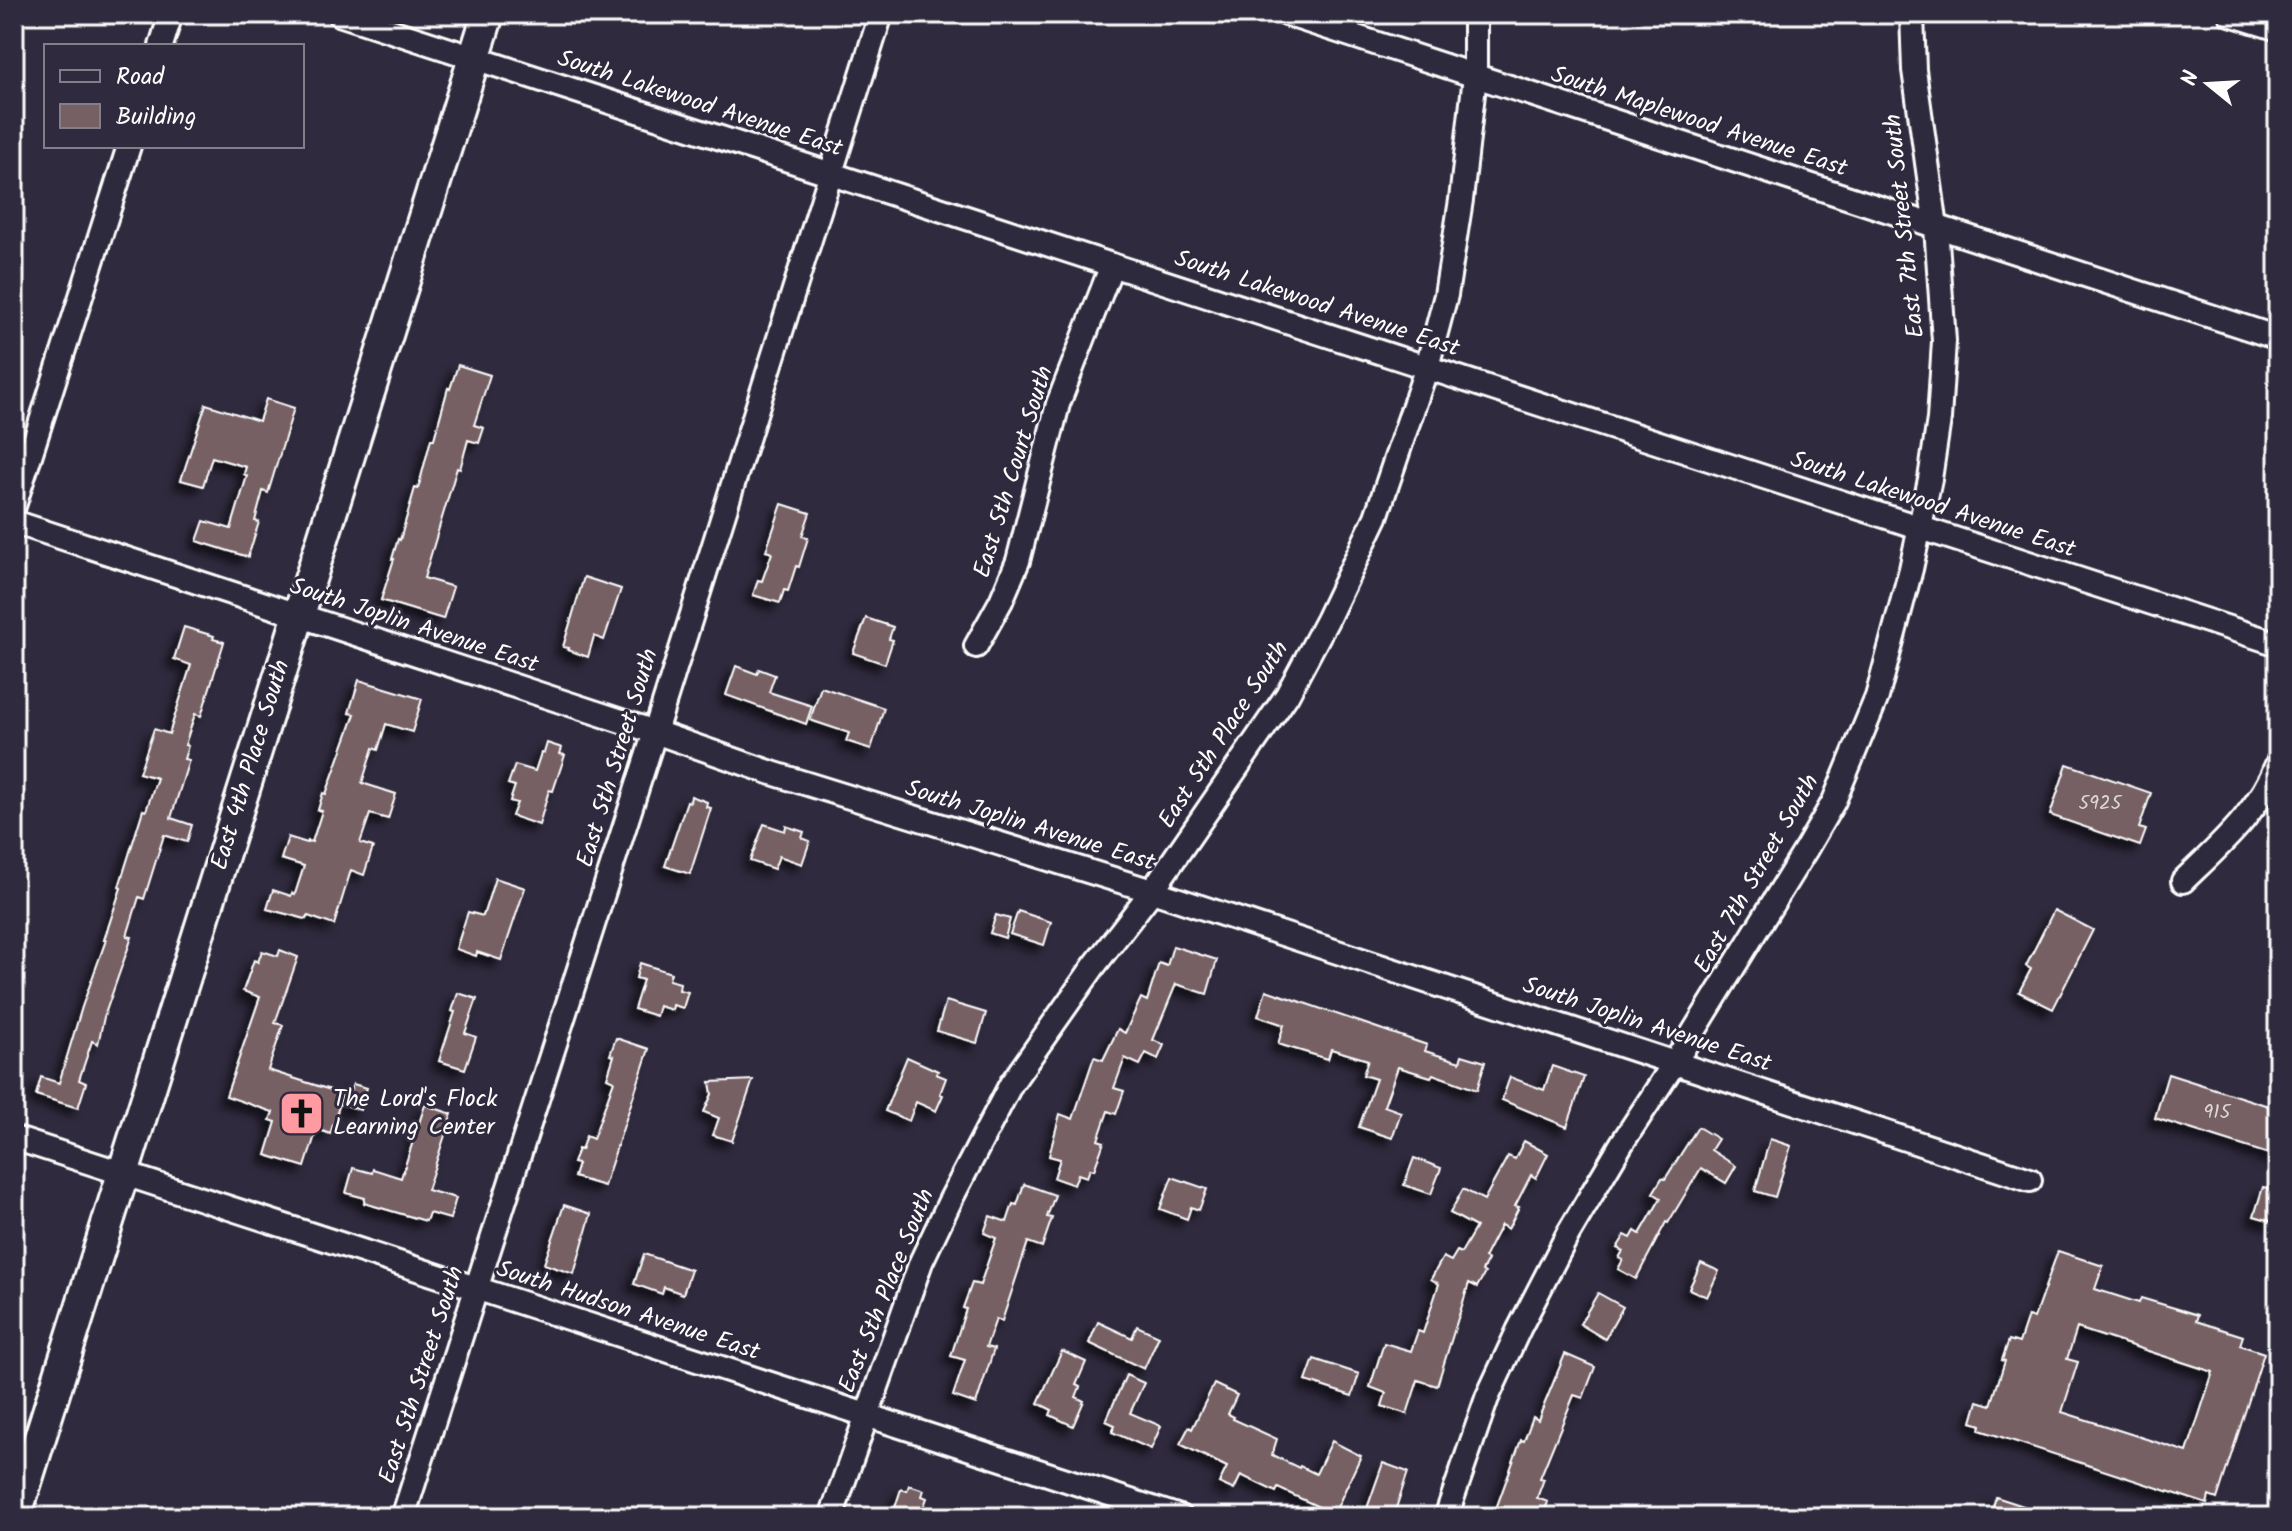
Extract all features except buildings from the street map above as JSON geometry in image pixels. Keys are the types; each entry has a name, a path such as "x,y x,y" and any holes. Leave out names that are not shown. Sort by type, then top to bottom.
{"street":[{"path":"162,44 171,14"},
{"name":"South Lakewood Avenue East","path":"339,14 2278,644"},
{"name":"East 4th Place South","path":"15,1517 488,14"},
{"name":"East 5th Street South","path":"403,1517 881,14"},
{"name":"South Maplewood Avenue East","path":"1286,14 2278,338"},
{"name":"East 5th Place South","path":"831,1517 921,1262 1011,1084 1094,966 1152,891 1287,695 1376,517 1427,367 1446,295 1475,76 1475,14"},
{"name":"East 7th Street South","path":"1446,1517 1487,1398 1519,1329 1576,1221 1622,1143 1834,801 1877,697 1920,529 1939,419 1944,341 1936,227 1914,70 1912,14"},
{"path":"2230,14 2278,29"},
{"path":"14,506 128,148"},
{"name":"East 5th Court South","path":"976,646 1001,601 1018,561 1058,404 1112,265"},
{"name":"South Joplin Avenue East","path":"14,522 778,775 1152,891 2030,1180"},
{"path":"2183,881 2249,816 2278,762"},
{"name":"South Hudson Avenue East","path":"14,1138 1180,1517"}],"place":[{"name":"The Lord's Flock Learning Center","path":"302,1113"}]}
